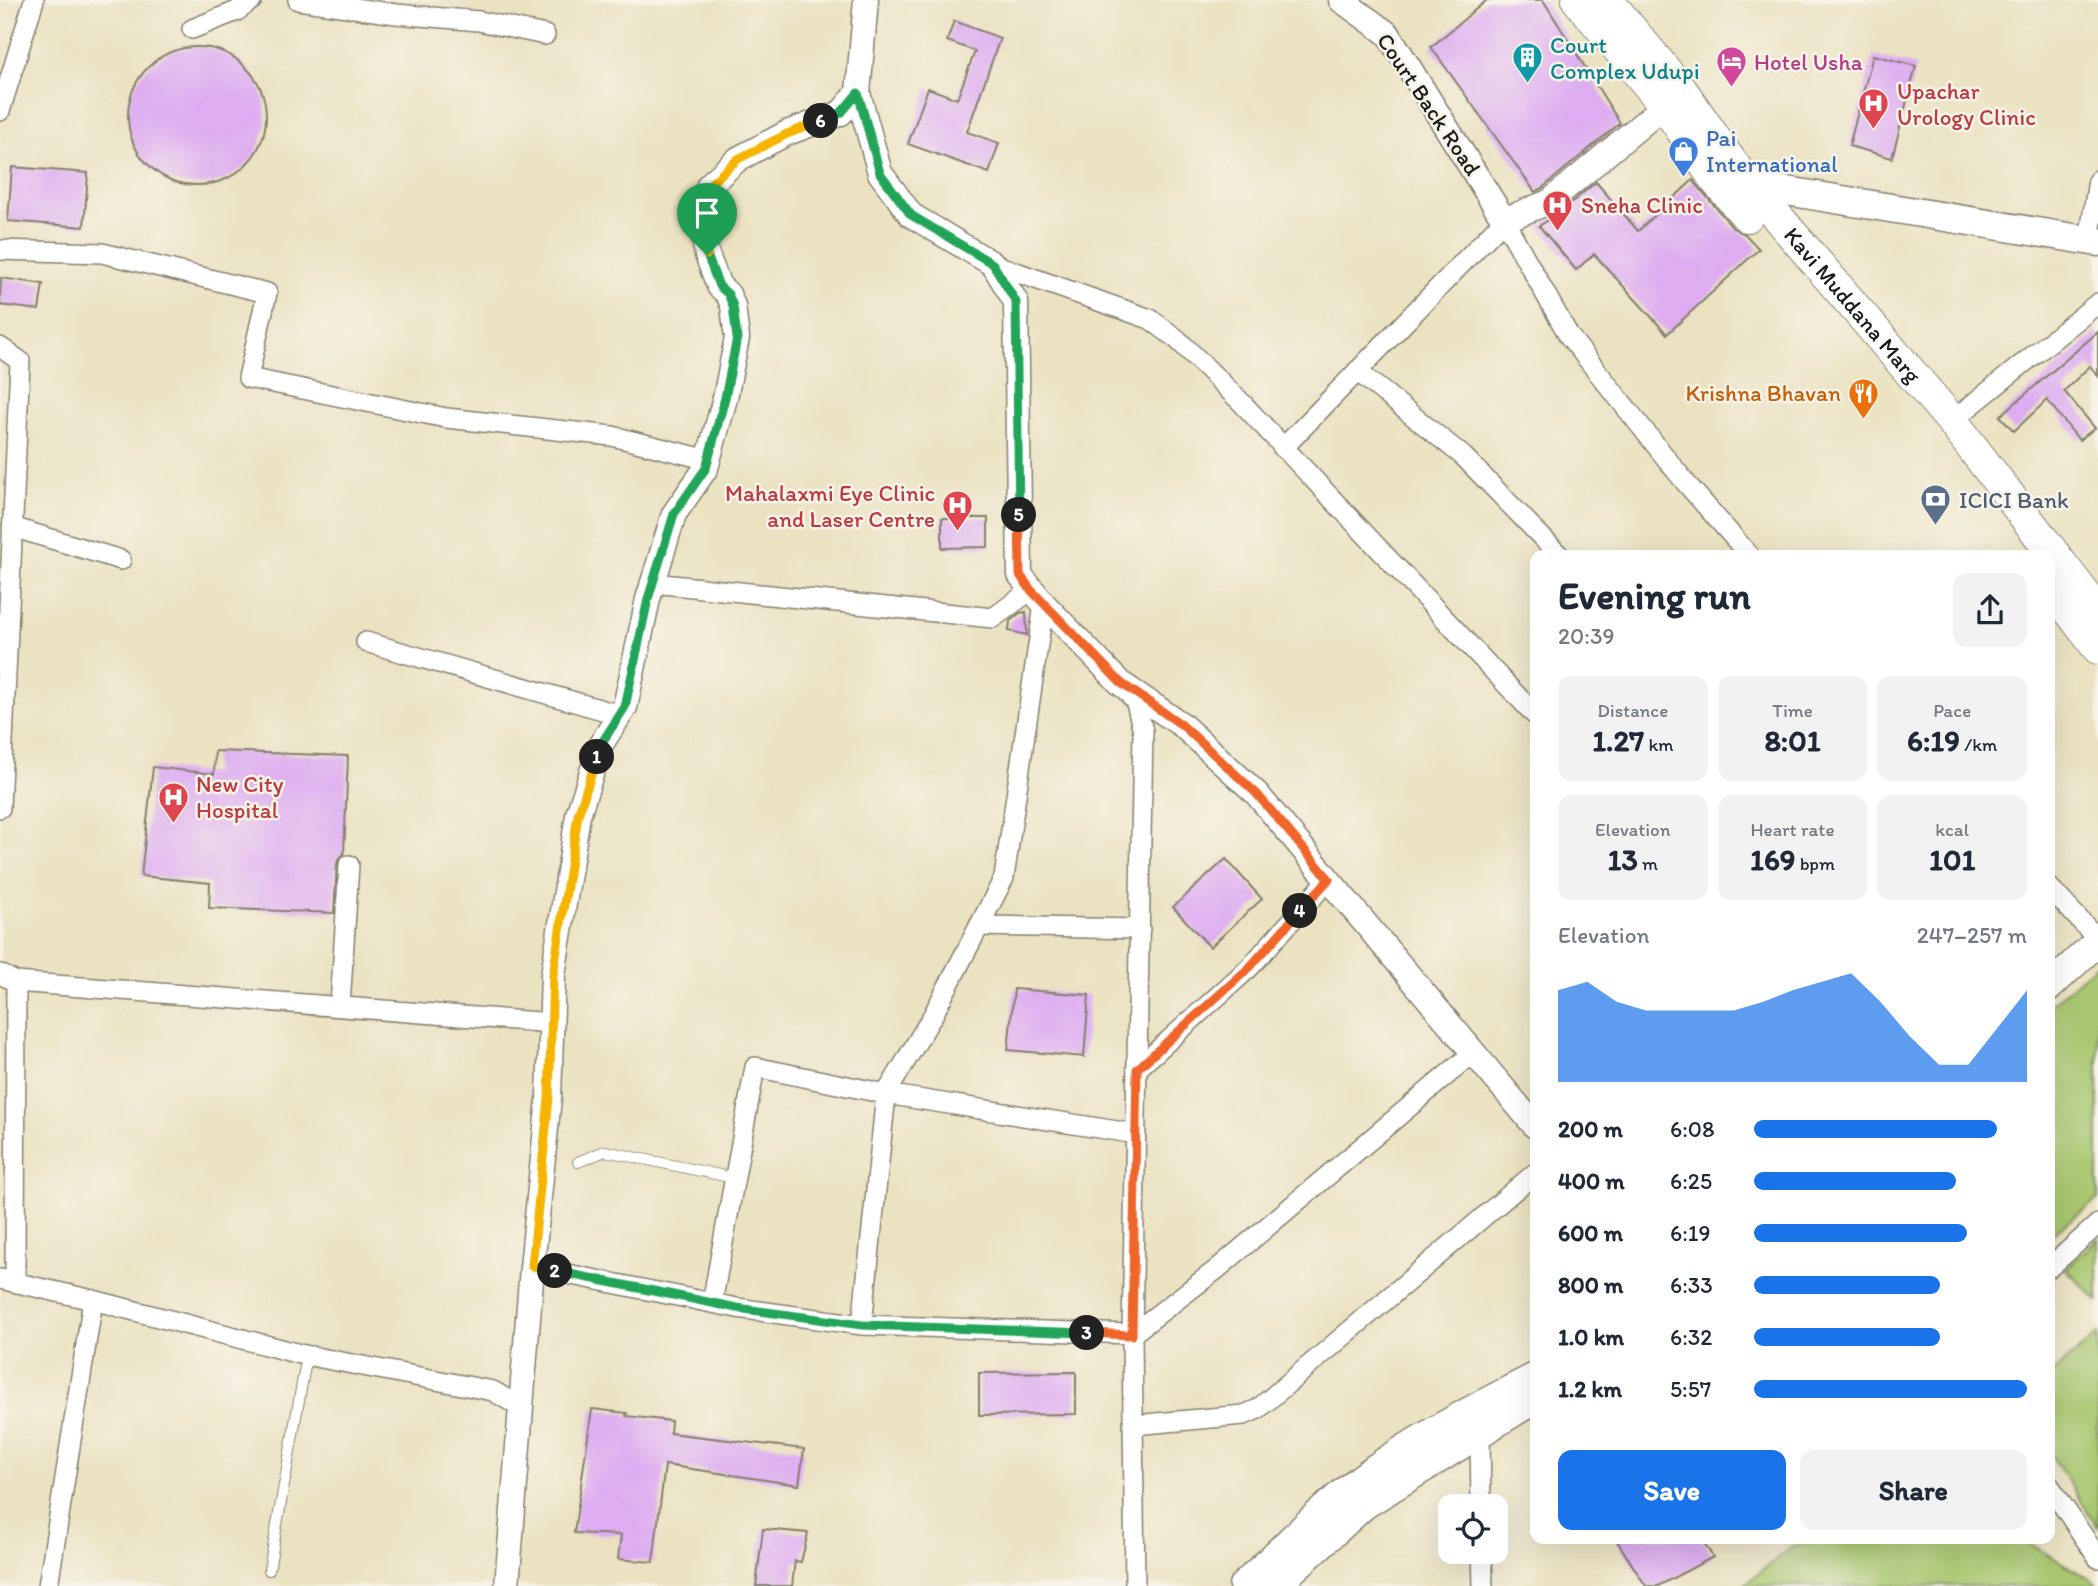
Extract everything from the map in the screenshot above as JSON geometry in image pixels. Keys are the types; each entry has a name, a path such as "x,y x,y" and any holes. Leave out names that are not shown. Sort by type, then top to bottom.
{"main road":[{"path":"1578,0 1665,105 1716,179 1935,435 2022,550"},
{"name":"Kavi Muddana Marg","path":"1607,0 1682,91 1749,185 1951,421 2053,550"},
{"path":"1716,179 2093,241"},
{"name":"Kavi Muddana Marg","path":"2055,553 2092,600"},
{"path":"2055,592 2098,648"},
{"path":"2055,963 2096,936"},
{"path":"2055,980 2096,936"},
{"path":"1243,1586 1336,1499 1368,1474 1479,1406 1530,1380"},
{"path":"1275,1586 1364,1505 1530,1402"}],"street":[{"path":"0,111 34,0"},
{"path":"191,29 237,10 252,0"},
{"path":"299,0 396,7 545,34"},
{"path":"866,0 858,93 880,173 911,215 993,264 1150,318 1177,339 1242,403 1530,710"},
{"name":"Court Back Road","path":"1341,0 1388,34 1504,220"},
{"path":"507,1586 532,1266 549,1098 553,975 578,815 601,744 625,707 653,583 674,514 709,460 737,338 733,306 728,294 719,286 707,255 702,227 709,185 738,159 787,134 841,113 858,93"},
{"path":"1283,447 1504,220 1549,202 1665,105"},
{"path":"2093,241 2098,180"},
{"path":"1504,220 1569,336 1685,482 1745,550"},
{"path":"0,250 102,253 267,293 248,378 446,418 612,436 709,460"},
{"path":"993,264 1016,302 1020,575 1037,597 1121,683 1136,703 1143,731 1132,1335 1135,1586"},
{"path":"1951,421 2098,303"},
{"path":"0,347 20,361 0,808"},
{"path":"1357,371 1463,456 1554,550"},
{"path":"12,527 121,560"},
{"path":"653,583 993,618 1037,597"},
{"path":"862,1325 886,1094 933,1015 1004,878 1037,597"},
{"path":"366,642 620,715"},
{"path":"1121,683 1182,725 1256,793 1530,1120"},
{"path":"340,1006 349,865"},
{"path":"1137,1069 1250,967 1329,879"},
{"path":"2055,893 2096,936"},
{"path":"979,926 1140,929"},
{"path":"522,1408 493,1391 307,1355 8,1281 8,978 552,1023"},
{"path":"532,1266 712,1303 862,1325 1132,1335 1216,1270 1473,1053"},
{"path":"712,1303 755,1067 886,1094 1136,1134"},
{"path":"1134,1425 1244,1415 1258,1409 1530,1177"},
{"path":"2055,1263 2098,1224"},
{"path":"48,1586 93,1300"},
{"path":"1480,1433 1481,1494"},
{"path":"2055,1494 2098,1559"},
{"path":"1482,1564 1483,1586"}],"lane":[{"path":"578,1162 605,1151 734,1178"},
{"path":"269,1570 307,1355"}],"green space":[{"path":"2098,963 2098,1199 2055,1231 2055,1001"},
{"path":"2098,1238 2098,1301 2066,1269"},
{"path":"2098,1334 2098,1527 2055,1461 2055,1371"},
{"path":"1804,1544 2030,1544 2098,1586 1743,1586 1790,1548"}],"building":[{"name":"Court Complex Udupi","path":"1487,0 1543,0 1620,123 1535,192 1431,47"},
{"path":"954,21 1000,38 967,132 999,143 989,173 908,144 928,88 957,99 975,51 947,41"},
{"path":"197,47 223,52 246,67 261,90 266,116 261,142 246,165 223,180 197,185 171,180 148,165 133,142 128,116 133,90 148,67 171,52"},
{"path":"1873,55 1916,66 1892,158 1849,146"},
{"path":"12,167 88,173 84,227 8,221"},
{"path":"1693,180 1733,228 1745,234 1759,249 1667,334 1594,254 1576,270 1539,226 1596,182 1638,231"},
{"path":"1,278 43,284 39,310 0,305"},
{"path":"2098,332 2098,376 2090,366 2064,391 2095,428 2079,440 2047,400 2014,431 2000,416"},
{"path":"942,518 988,518 988,547 942,548"},
{"path":"1026,612 1027,635 1009,631 1010,621"},
{"path":"215,751 348,756 344,854 337,864 334,913 209,908 210,883 141,876 153,767 214,774"},
{"path":"1226,859 1262,899 1210,947 1173,907"},
{"path":"1014,989 1089,995 1084,1057 1008,1050"},
{"path":"1076,1372 1076,1414 979,1415 979,1373"},
{"path":"592,1409 671,1421 670,1433 804,1449 799,1485 665,1465 653,1562 618,1559 621,1535 574,1533"},
{"path":"763,1529 808,1533 801,1562 795,1561 792,1586 756,1586"},
{"path":"1619,1544 1705,1544 1713,1557 1658,1586 1646,1586"}],"place":[{"name":"Court Complex Udupi","path":"1527,85"},
{"name":"Hotel Usha","path":"1731,89"},
{"name":"Upachar Urology Clinic","path":"1874,131"},
{"name":"Pai International","path":"1683,178"},
{"name":"Sneha Clinic","path":"1558,232"},
{"name":"Krishna Bhavan","path":"1864,420"},
{"name":"ICICI Bank","path":"1936,527"},
{"name":"Mahalaxmi Eye Clinic and Laser Centre","path":"958,533"},
{"name":"New City Hospital","path":"173,824"}],"route":[{"path":"858,93 880,173 911,215 993,264 1016,302 1020,575 1044,604 1121,683 1182,725 1256,793 1329,879 1250,967 1137,1069 1132,1335 862,1325 737,1308 532,1266 549,1098 553,975 578,815 601,744 625,707 648,599 674,514 706,468 725,398 737,338 733,306 728,294 719,286 707,255 702,227 709,185 738,159 787,134 841,113 858,93"}]}
